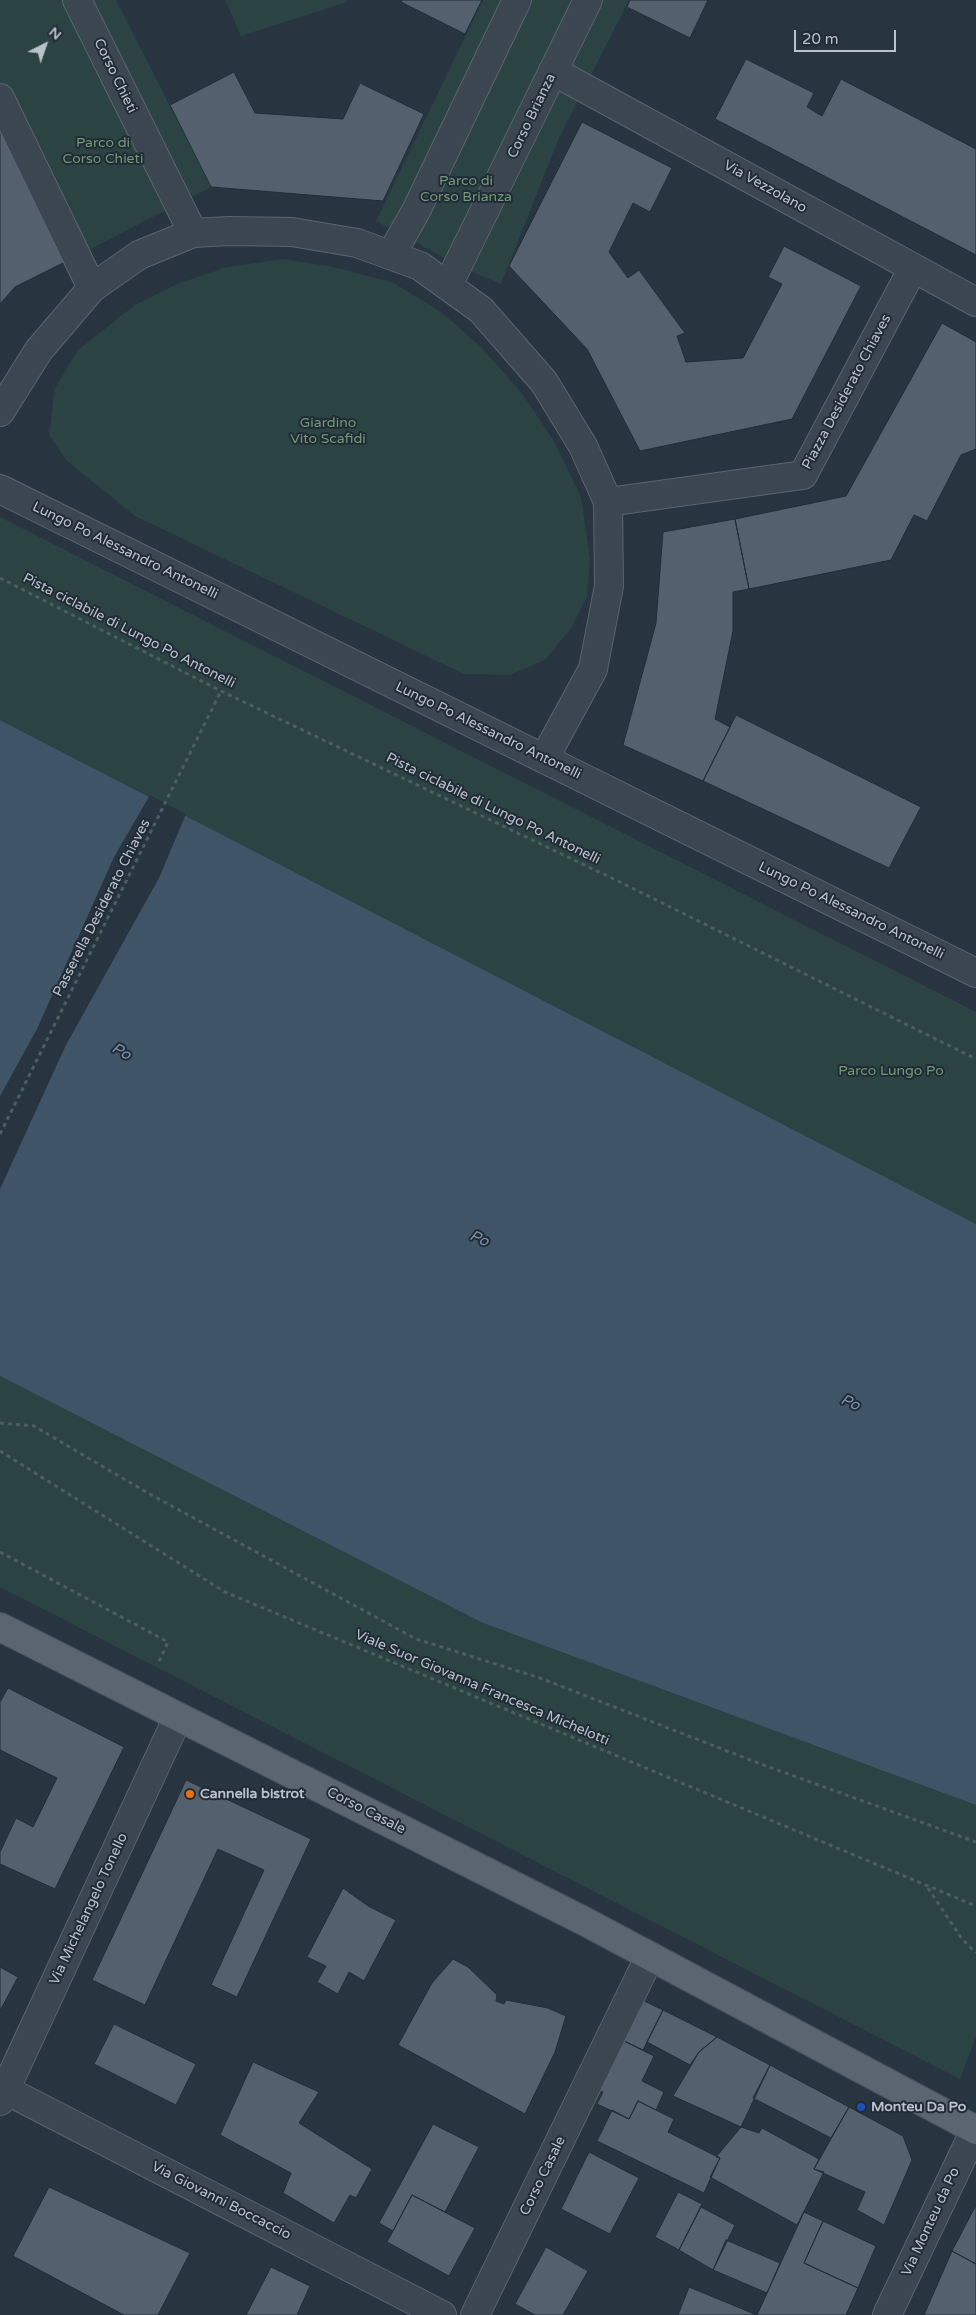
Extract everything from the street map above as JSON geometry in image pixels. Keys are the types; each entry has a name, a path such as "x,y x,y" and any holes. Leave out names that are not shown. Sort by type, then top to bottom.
{"main road":[{"name":"Corso Casale","path":"0,1628 584,1921 975,2130"}],"street":[{"name":"Corso Chieti","path":"77,0 193,233"},
{"path":"391,256 416,211 517,0"},
{"name":"Corso Brianza","path":"448,284 588,0"},
{"name":"Via Vezzolano","path":"553,72 976,302"},
{"path":"0,98 92,288"},
{"path":"0,412 39,350 92,288 139,255 193,233 229,231 292,232 357,243 420,266 448,284 480,310 544,382 583,446 608,502 609,586 593,669 544,759"},
{"name":"Piazza Desiderato Chiaves","path":"608,502 803,475 914,268"},
{"name":"Lungo Po Alessandro Antonelli","path":"0,489 976,973"},
{"name":"Via Michelangelo Tonello","path":"2,2093 178,1717"},
{"name":"Corso Casale","path":"475,2315 650,1956"},
{"name":"Via Giovanni Boccaccio","path":"2,2093 442,2315"},
{"name":"Via Monteu da Po","path":"887,2315 975,2130"}],"path":[{"name":"Pista ciclabile di Lungo Po Antonelli","path":"0,578 222,691 620,882 976,1059"},
{"name":"Passerella Desiderato Chiaves","path":"0,1134 222,691"},
{"path":"0,1423 34,1426 146,1492 416,1640 540,1678 758,1763 976,1842"},
{"name":"Viale Suor Giovanna Francesca Michelotti","path":"0,1451 224,1592 928,1888 976,1906"},
{"path":"0,1552 168,1642 158,1664"},
{"path":"928,1888 962,1939 976,1954"}],"green space":[{"name":"Parco di Corso Chieti","path":"0,0 116,0 211,187 67,261 0,119"},
{"path":"225,0 347,0 344,3 241,36"},
{"name":"Parco di Corso Brianza","path":"483,0 629,0 559,138 501,284 459,266 376,221"},
{"name":"Giardino Vito Scafidi","path":"284,259 334,267 394,283 441,312 480,346 521,392 554,441 581,497 590,560 587,597 571,628 545,660 509,675 464,674 135,516 66,460 49,435 55,388 78,350 135,305 177,284 227,267"},
{"name":"Parco Lungo Po","path":"0,517 976,1012 976,1224 0,720"},
{"path":"0,1376 483,1623 976,1805 976,2037 960,2079 0,1587"}],"water":[{"name":"Po","path":"0,720 976,1224 976,1805 483,1623 0,1376"}],"pier":[{"path":"150,795 186,814 159,878 66,1045 0,1189 0,1096 37,1029 114,857"}],"building":[{"path":"402,0 482,0 465,34 401,2"},
{"path":"630,0 708,0 690,38 627,7"},
{"path":"746,59 814,93 807,107 822,116 841,79 976,149 976,255 715,119"},
{"path":"234,72 255,113 343,119 360,83 424,114 383,201 211,187 170,105"},
{"path":"582,122 672,168 650,212 633,203 609,252 628,278 639,270 685,333 677,336 686,362 743,358 782,284 768,277 784,246 861,286 792,419 640,451 587,349 509,266"},
{"path":"0,129 67,261 15,287 0,304"},
{"path":"942,323 976,342 976,449 961,455 927,521 914,515 891,560 749,589 735,519 846,496"},
{"path":"735,519 749,589 733,592 733,631 715,719 730,727 703,781 623,745 656,623 663,532"},
{"path":"736,715 921,807 889,868 703,781"},
{"path":"8,1688 124,1747 55,1889 0,1864 0,1852 16,1818 33,1827 57,1778 0,1750 0,1702"},
{"path":"186,1780 311,1839 237,1997 211,1985 264,1870 218,1849 145,2005 92,1980"},
{"path":"343,1888 368,1906 396,1920 364,1981 349,1972 338,1994 317,1982 326,1966 307,1957"},
{"path":"453,1959 468,1967 497,1995 496,2001 504,2004 506,2000 548,2008 566,2016 555,2052 525,2114 398,2045 432,1983"},
{"path":"0,1967 18,1977 0,2011"},
{"path":"640,1999 663,2010 643,2050 620,2039"},
{"path":"663,2010 717,2037 699,2052 690,2065 647,2042"},
{"path":"114,2024 196,2064 176,2105 94,2064"},
{"path":"717,2037 770,2065 741,2127 673,2096 699,2052"},
{"path":"620,2039 654,2056 642,2081 664,2092 656,2110 638,2101 629,2119 597,2104 603,2092 597,2089"},
{"path":"253,2062 319,2092 299,2123 372,2169 356,2198 350,2195 334,2223 283,2193 291,2173 220,2135"},
{"path":"770,2065 849,2107 831,2138 753,2098"},
{"path":"638,2101 674,2119 668,2132 720,2158 704,2193 597,2141 612,2110 629,2119"},
{"path":"849,2107 903,2136 912,2160 884,2225 857,2210 865,2192 814,2169"},
{"path":"433,2124 479,2147 445,2212 412,2195 393,2231 379,2223"},
{"path":"741,2127 759,2133 762,2128 819,2159 814,2169 824,2172 797,2225 710,2177 720,2158 716,2157"},
{"path":"589,2152 639,2178 610,2234 561,2209"},
{"path":"49,2187 190,2253 158,2315 124,2315 13,2256"},
{"path":"678,2192 702,2204 679,2250 655,2237"},
{"path":"412,2195 475,2228 449,2276 387,2242"},
{"path":"976,2205 976,2264 952,2251"},
{"path":"701,2207 735,2225 713,2270 679,2250"},
{"path":"804,2212 823,2221 804,2263 858,2288 846,2315 757,2315"},
{"path":"823,2221 876,2246 858,2288 804,2263"},
{"path":"726,2240 780,2263 767,2293 713,2270"},
{"path":"546,2247 588,2271 563,2315 535,2315 515,2304"},
{"path":"952,2251 976,2264 976,2315 924,2315"},
{"path":"271,2267 310,2286 297,2315 246,2315"},
{"path":"689,2287 757,2315 678,2315"}],"place":[{"name":"Cannella bistrot","path":"190,1794"},
{"name":"Monteu Da Po","path":"861,2107"}]}
